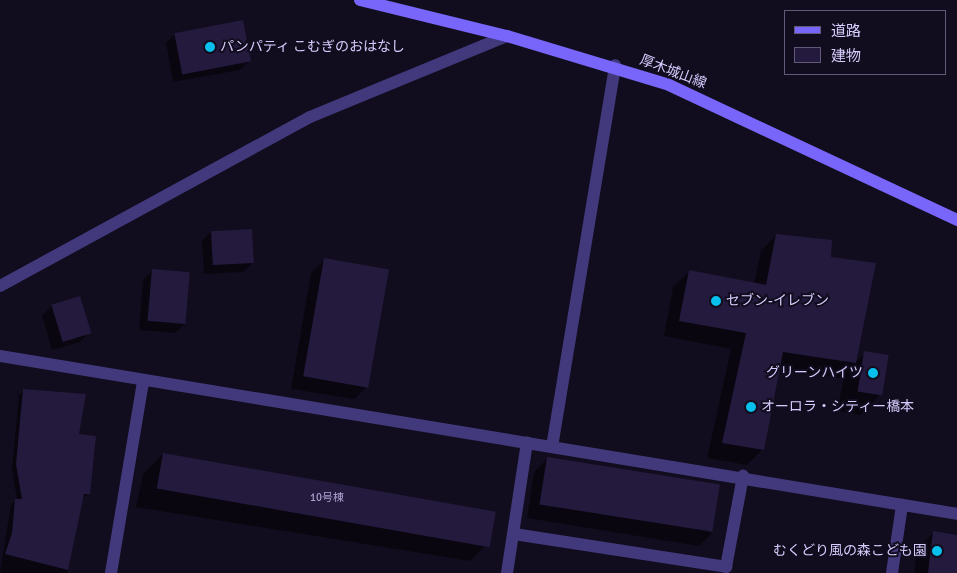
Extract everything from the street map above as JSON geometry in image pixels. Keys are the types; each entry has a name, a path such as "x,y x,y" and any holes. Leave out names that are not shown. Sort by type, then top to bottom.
{"main road":[{"name":"厚木城山線","path":"360,0 615,65 719,106 957,220"}],"street":[{"path":"0,286 310,117 507,36"},
{"path":"552,447 615,65"},
{"path":"0,356 143,382 743,476 957,514"},
{"path":"111,573 143,382"},
{"path":"507,573 527,443"},
{"path":"514,534 726,567 743,476"},
{"path":"892,573 902,505"}],"building":[{"path":"243,20 251,61 182,75 174,33"},
{"path":"252,229 254,263 213,265 211,231"},
{"path":"776,234 832,240 831,257 876,263 856,363 783,352 764,450 722,443 746,333 679,321 689,270 766,285"},
{"path":"324,258 389,269 368,388 303,376"},
{"path":"152,269 190,272 185,324 147,321"},
{"path":"80,296 91,333 63,342 51,305"},
{"name":"グリーンハイツ","path":"864,351 889,355 882,395 858,391"},
{"path":"23,389 86,394 79,434 96,436 90,494 84,494 68,570 5,554 12,533 15,499 22,499 16,464"},
{"path":"163,453 496,512 490,547 157,488"},
{"path":"547,457 720,484 712,532 539,504"},
{"path":"933,531 957,535 957,573 928,573"}],"place":[{"name":"パンパティ こむぎのおはなし","path":"210,47"},
{"name":"セブン-イレブン","path":"716,301"},
{"name":"グリーンハイツ","path":"873,373"},
{"name":"オーロラ・シティー橋本","path":"751,407"},
{"name":"むくどり風の森こども園","path":"937,551"}]}
